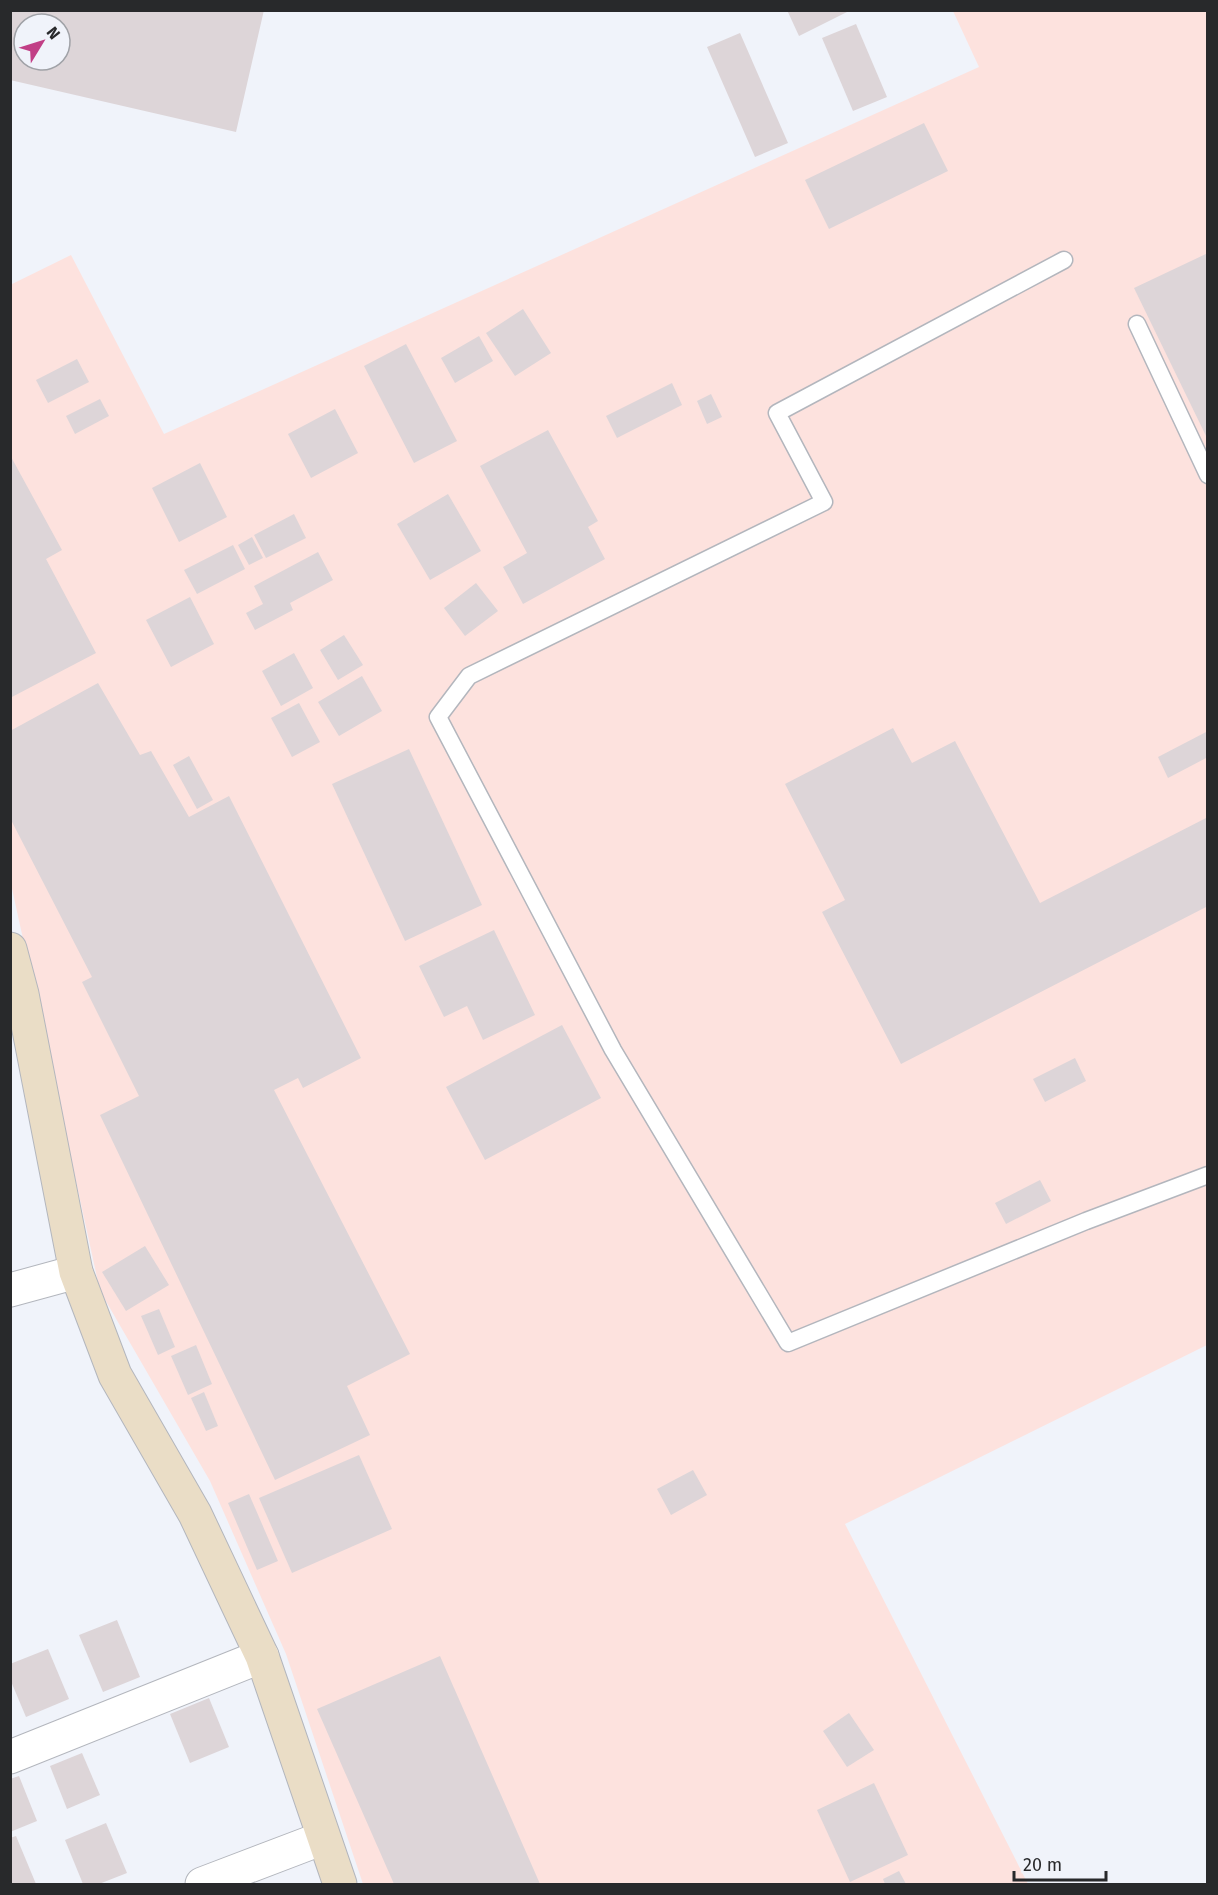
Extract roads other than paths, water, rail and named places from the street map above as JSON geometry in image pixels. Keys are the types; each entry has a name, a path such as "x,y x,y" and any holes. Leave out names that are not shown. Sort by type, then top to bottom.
{"street":[{"path":"10,948 22,994 76,1272 115,1375 195,1514 262,1656 340,1884"},
{"path":"10,1290 76,1272"},
{"path":"10,1757 262,1656"},
{"path":"202,1884 323,1838"}],"lane":[{"path":"1064,260 777,413 824,502 469,676 438,717 613,1050 789,1343 1086,1221 1208,1175"},
{"path":"1137,324 1208,475"}]}
